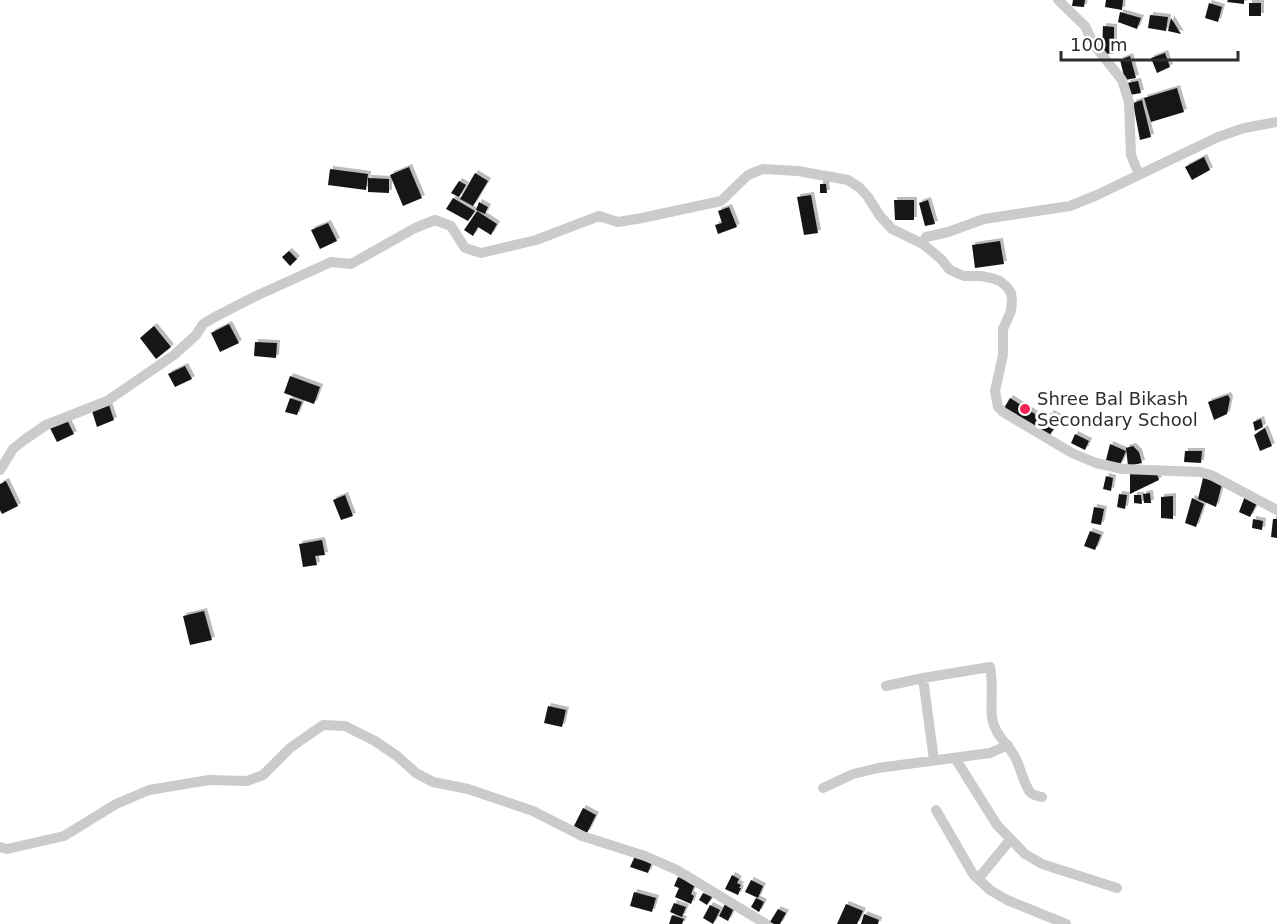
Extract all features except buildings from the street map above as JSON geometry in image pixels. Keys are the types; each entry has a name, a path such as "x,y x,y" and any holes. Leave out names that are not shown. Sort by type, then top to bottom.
{"street":[{"path":"1058,0 1085,26 1094,45 1122,80 1129,102 1131,155 1139,175"},
{"path":"923,244 926,237 984,219 1070,206 1218,137 1244,128 1277,122"},
{"path":"0,470 13,449 24,440 46,425 107,400 174,355 196,335 203,324 213,318 331,262 351,264 415,228 435,220 451,226 465,249 481,253 536,240 599,216 618,222 721,201 748,175 763,169 798,171 848,180 860,188 892,229 923,244 942,259 950,270 964,276 992,278 1007,287 1011,293 1011,310 1003,329 1003,355 995,391 998,407 1003,412 1072,453 1096,463 1123,470 1200,472 1211,475 1277,510"},
{"path":"886,686 990,667 992,718 995,730 1016,758 1029,791 1035,796 1042,797"},
{"path":"923,678 934,760"},
{"path":"0,847 7,849 64,836 116,804 149,790 209,780 247,781 263,776 290,748 323,724 345,726 375,741 416,773 433,782 468,789 533,811 582,836 645,856 677,870 766,924"},
{"path":"823,788 853,774 878,768 990,753 1008,745"},
{"path":"955,758 997,825 1024,854 1042,864 1117,888"},
{"path":"936,810 973,874 990,890 1007,900 1066,924"},
{"path":"978,879 1010,840"}],"place":[{"name":"Shree Bal Bikash Secondary School","path":"1025,409"}]}
